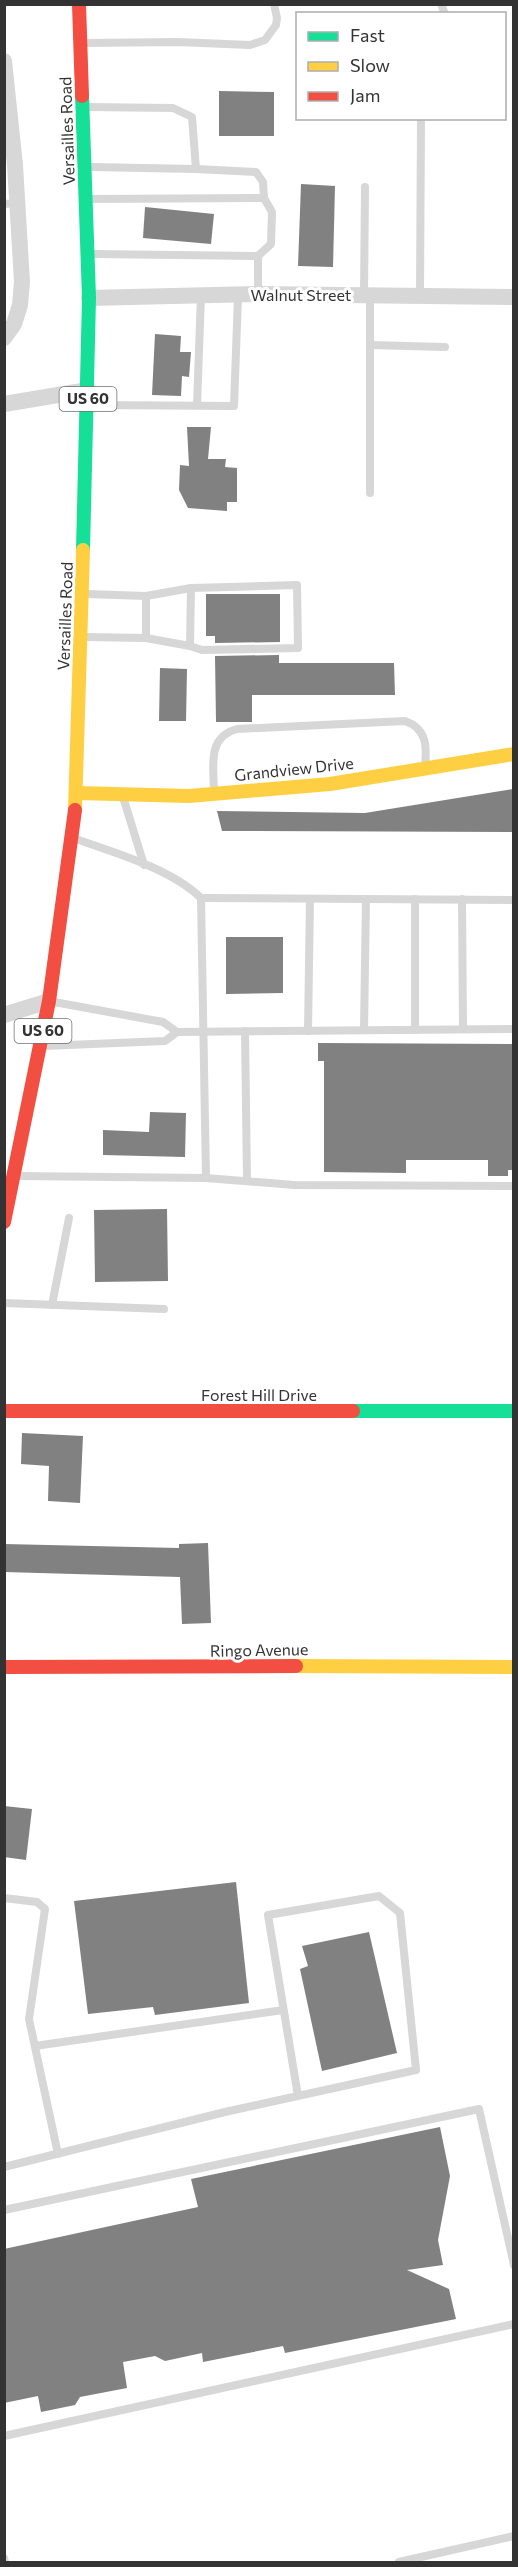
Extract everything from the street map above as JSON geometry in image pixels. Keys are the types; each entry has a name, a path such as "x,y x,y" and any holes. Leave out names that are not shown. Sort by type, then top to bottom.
{"main road":[{"name":"Versailles Road","path":"4,1222 49,1001 76,793 90,298 79,4"},
{"name":"Grandview Drive","path":"76,793 189,796 330,784 513,754"},
{"name":"Forest Hill Drive","path":"4,1411 513,1411"},
{"name":"Ringo Avenue","path":"4,1668 288,1665 513,1667"}],"street":[{"path":"4,62 11,204 22,282 20,305 14,324 4,338"},
{"name":"Walnut Street","path":"90,298 258,294 513,297"},
{"path":"4,404 88,398"},
{"path":"4,1015 49,1001"}],"lane":[{"path":"81,43 178,42 250,45 265,40 276,25 274,4"},
{"path":"83,107 173,108 192,117 196,169"},
{"path":"420,296 421,120"},
{"path":"86,167 256,172 262,182 264,198 272,212 272,244 258,256 88,254"},
{"path":"365,187 370,345 369,493"},
{"path":"86,199 264,198"},
{"path":"258,256 258,294"},
{"path":"197,405 201,296"},
{"path":"88,398 234,406 238,296"},
{"path":"370,345 445,347"},
{"path":"81,637 146,638 202,650 298,648 297,585 191,588 146,596 82,593"},
{"path":"190,646 191,588"},
{"path":"146,596 146,638"},
{"path":"214,794 216,744 221,736 237,729 405,720 415,724 427,745 424,768"},
{"path":"122,794 144,865"},
{"path":"71,837 144,865 190,888 201,898 513,900"},
{"path":"201,898 206,1178"},
{"path":"309,1031 310,899"},
{"path":"364,1030 366,899"},
{"path":"415,899 415,1030"},
{"path":"462,899 463,1029"},
{"path":"49,1001 163,1022 177,1032 513,1029"},
{"path":"245,1031 247,1181"},
{"path":"40,1046 165,1041 177,1032"},
{"path":"14,1176 206,1178 294,1185 513,1186"},
{"path":"52,1305 69,1218"},
{"path":"4,1303 164,1310"},
{"path":"4,2167 416,2070 400,1913 379,1896 268,1915 298,2096"},
{"path":"4,1899 38,1902 45,1909 29,2019 58,2154"},
{"path":"35,2046 284,2010"},
{"path":"4,2210 479,2109 513,2265"},
{"path":"4,2436 513,2324"},
{"path":"399,2562 513,2536"}],"building":[{"path":"219,91 274,92 274,136 219,136"},
{"path":"301,184 335,186 333,267 298,266"},
{"path":"145,207 214,214 211,244 143,238"},
{"path":"155,334 181,336 180,352 191,352 189,377 182,376 181,396 152,395"},
{"path":"187,427 211,427 208,459 226,459 225,467 237,468 237,502 227,502 227,511 188,508 179,490 180,465 189,466"},
{"path":"206,594 280,594 280,642 215,643 215,636 206,636"},
{"path":"279,655 279,663 394,663 395,695 252,695 252,722 216,722 215,656"},
{"path":"160,668 187,669 186,721 159,721"},
{"path":"513,789 513,832 222,831 217,811 365,813"},
{"path":"226,937 283,937 283,993 226,994"},
{"path":"318,1043 513,1044 513,1170 508,1170 508,1176 488,1176 488,1160 406,1160 406,1173 324,1172 324,1061 318,1061"},
{"path":"150,1112 186,1113 185,1157 103,1155 103,1130 149,1132"},
{"path":"167,1209 168,1281 95,1282 94,1210"},
{"path":"22,1433 83,1436 80,1503 48,1501 49,1466 21,1464"},
{"path":"208,1543 211,1623 182,1624 180,1577 4,1572 4,1544 179,1548 179,1544"},
{"path":"4,1806 32,1809 26,1860 4,1857"},
{"path":"236,1882 249,2003 155,2015 153,2007 88,2014 74,1901"},
{"path":"369,1932 397,2053 322,2071 300,1969 308,1966 302,1946"},
{"path":"440,2127 450,2176 438,2240 443,2265 407,2270 449,2289 456,2319 285,2353 283,2346 203,2362 202,2353 165,2361 155,2356 123,2362 127,2388 80,2397 75,2405 41,2412 38,2396 4,2403 4,2249 198,2207 191,2179"}],"traffic: fast":[{"path":"82,96 89,298 83,550"},
{"path":"353,1411 514,1411"}],"traffic: slow":[{"path":"75,810 83,550"},
{"path":"77,793 189,796 330,784 514,754"},
{"path":"296,1666 514,1667"}],"traffic: jam":[{"path":"79,4 82,96"},
{"path":"4,1222 49,1001 75,810"},
{"path":"4,1411 353,1411"},
{"path":"4,1667 296,1666"}]}
